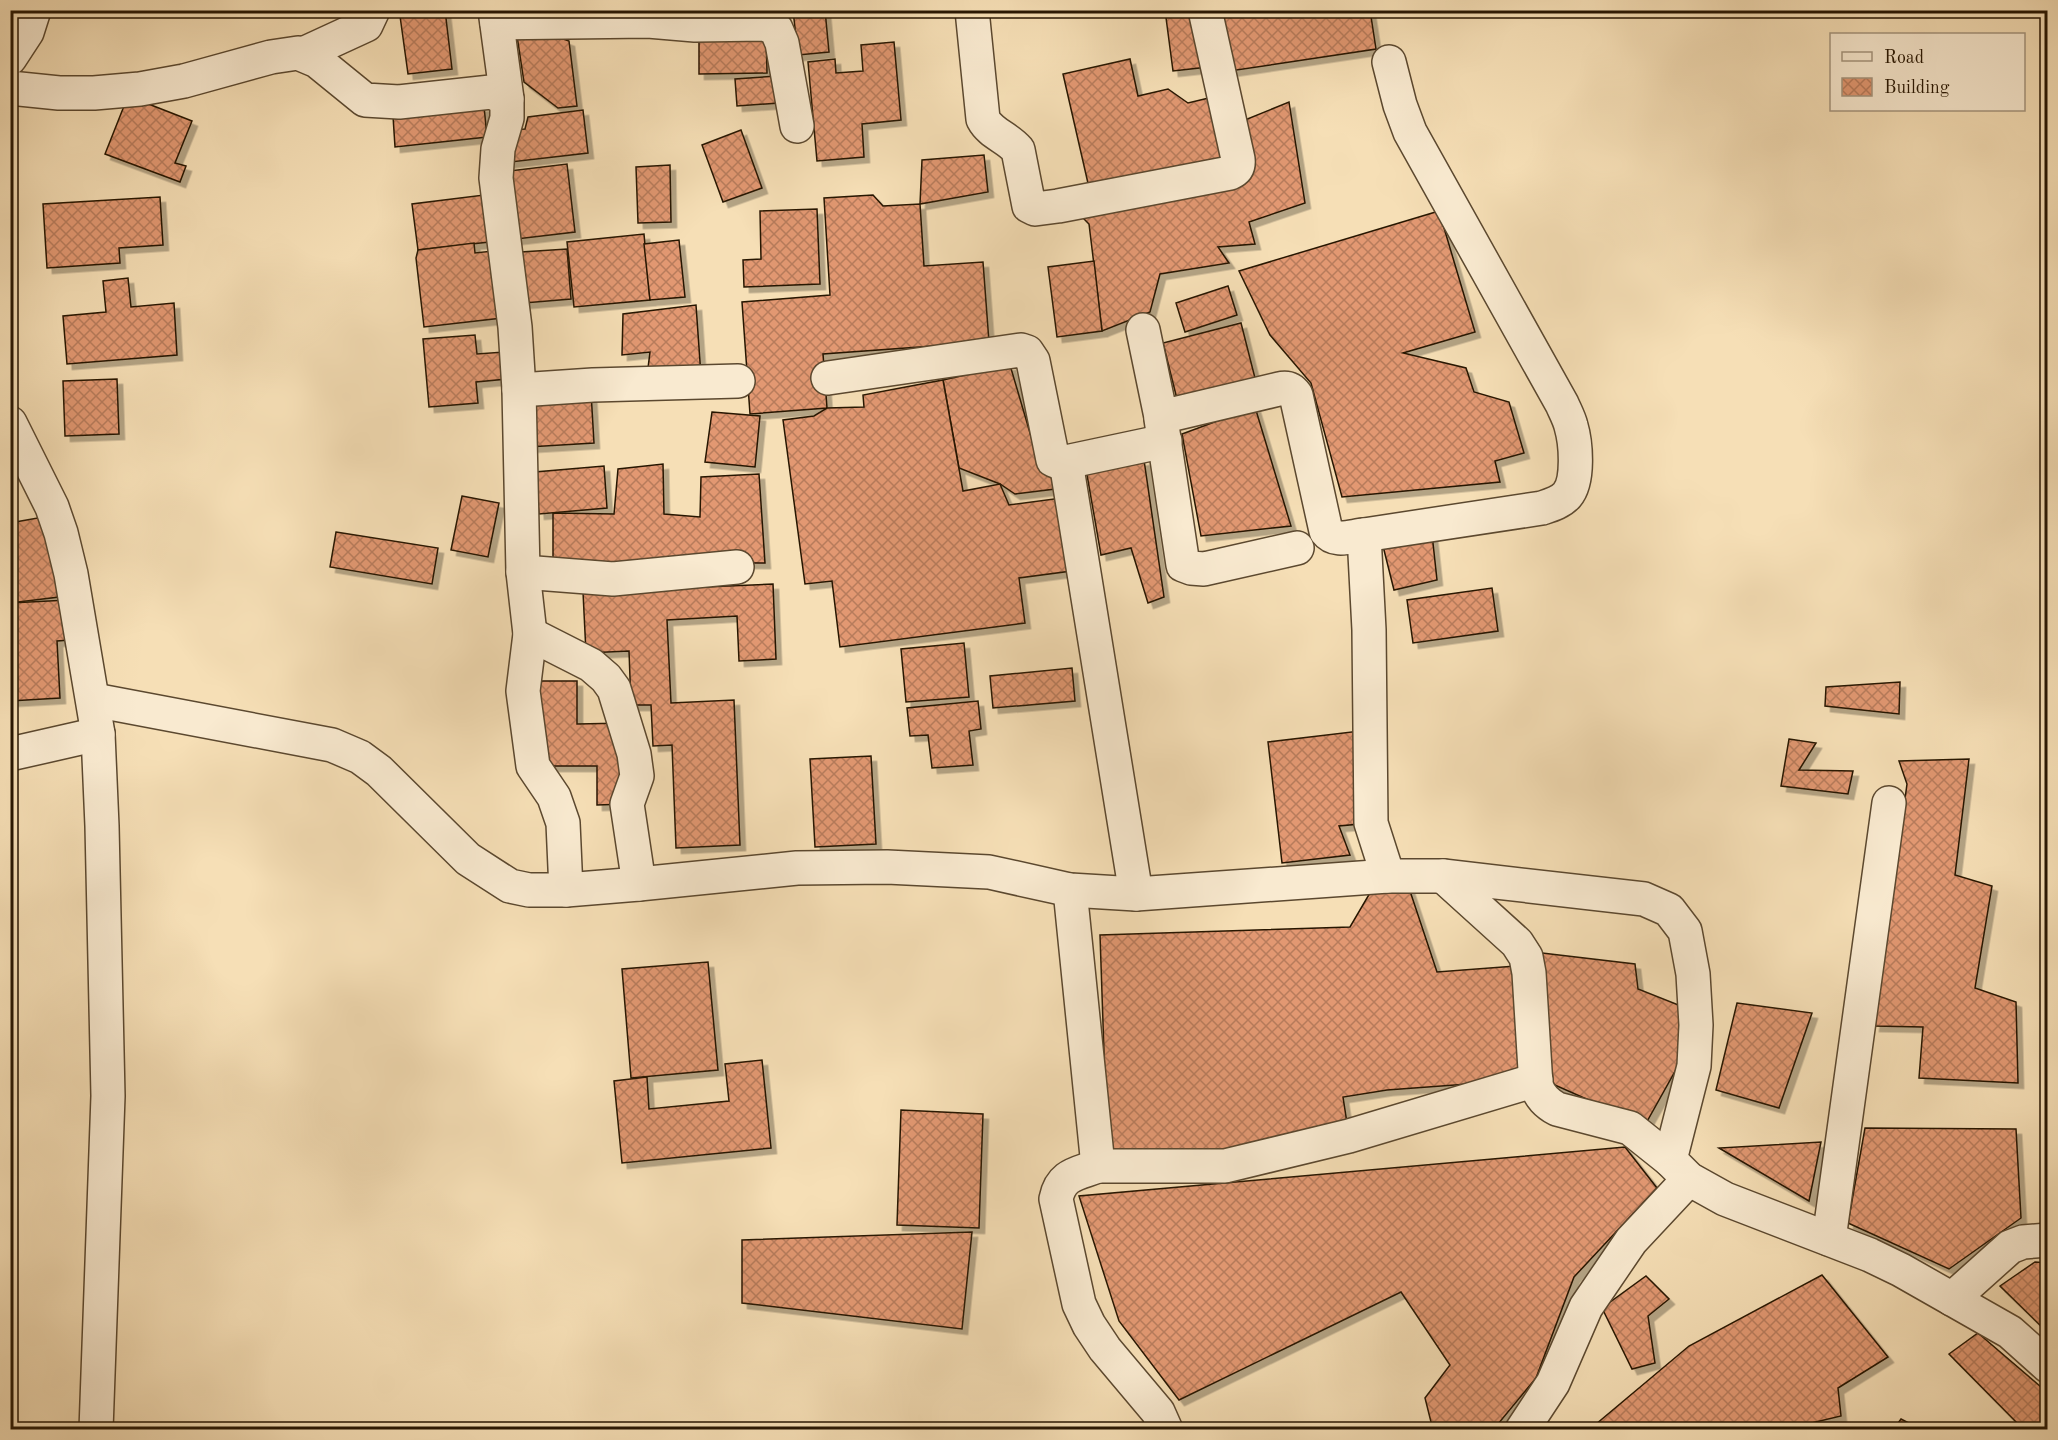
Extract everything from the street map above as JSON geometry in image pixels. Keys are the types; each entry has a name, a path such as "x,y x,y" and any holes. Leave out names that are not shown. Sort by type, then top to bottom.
{"street":[{"path":"10,58 27,32 34,10"},
{"path":"10,88 59,93 94,93 140,89 184,81 271,57 303,54 366,25 373,10"},
{"path":"972,10 983,119 987,127 1013,144 1018,150 1029,206 1035,209 1230,173 1236,170 1239,165 1238,159 1205,10"},
{"path":"566,890 563,823 554,797 533,766 523,690 530,634 524,572 515,327 496,178 498,149 507,118 507,99 496,17 648,21 695,25 765,24 776,29 782,43 797,126"},
{"path":"303,54 317,61 365,100 399,102 491,92 507,99"},
{"path":"828,378 1021,350 1027,352 1033,360 1050,454 1053,460 1058,462 1066,462 1279,389 1293,390 1326,531 1330,537 1364,535 1542,508 1561,501 1569,494 1573,483 1575,462 1571,426 1562,404 1410,132 1400,105 1389,62"},
{"path":"1143,330 1163,429 1183,565 1203,569 1296,548"},
{"path":"519,390 593,385 738,381"},
{"path":"10,423 23,475 51,507 61,533 71,574 98,734 108,1096 96,1429 103,1430"},
{"path":"1066,462 1136,894"},
{"path":"1364,535 1369,630 1371,823 1388,876"},
{"path":"524,572 613,579 736,567"},
{"path":"530,634 591,665 606,678 614,689 634,754 638,776 627,804 639,884"},
{"path":"94,700 332,745 360,757 379,771 460,852 510,886 529,891 639,884 797,868 887,867 989,872 1070,890 1136,894 1388,876 1443,876 1644,899 1669,910 1685,931 1693,974 1696,1025 1694,1066 1680,1170 1586,1307 1553,1383 1522,1430"},
{"path":"10,753 98,734"},
{"path":"1828,1239 1888,803"},
{"path":"1443,876 1517,943 1526,957 1536,1086 1541,1097 1548,1104 1630,1128 1680,1170 1725,1199 1870,1255 1901,1270 2010,1332 2048,1366"},
{"path":"1070,890 1098,1166"},
{"path":"1166,1430 1158,1412 1095,1334 1080,1304 1056,1199 1059,1186 1065,1178 1098,1166 1225,1166 1349,1136 1536,1080"},
{"path":"1952,1299 2010,1247 2023,1242 2048,1240"}],"building":[{"path":"445,10 452,69 408,74 400,16"},
{"path":"793,10 825,10 829,52 798,55"},
{"path":"1165,10 1195,10 1208,67 1173,71"},
{"path":"1214,10 1370,10 1376,49 1223,72"},
{"path":"516,29 540,31 569,41 577,106 558,108 524,82"},
{"path":"766,31 767,73 699,74 699,32"},
{"path":"894,42 901,120 862,124 864,157 817,161 808,62 835,59 836,73 863,71 861,45"},
{"path":"1130,59 1138,96 1168,89 1188,103 1213,97 1228,160 1090,192 1063,74"},
{"path":"777,76 779,103 737,106 735,79"},
{"path":"128,96 192,121 175,163 186,166 180,182 105,154"},
{"path":"1289,102 1305,203 1249,222 1255,244 1218,247 1229,263 1160,274 1150,312 1102,331 1089,224 1081,216 1245,177 1240,122"},
{"path":"484,106 487,137 395,147 393,116"},
{"path":"583,110 588,153 502,163 507,130 525,129 528,117"},
{"path":"741,130 762,188 723,202 702,145"},
{"path":"984,155 988,192 920,204 922,160"},
{"path":"567,164 575,232 508,240 500,172"},
{"path":"670,165 671,222 638,223 636,167"},
{"path":"492,194 498,241 418,250 412,204"},
{"path":"873,195 883,206 920,204 924,266 983,262 989,342 823,354 827,408 750,414 742,302 830,295 824,198"},
{"path":"160,197 163,245 119,248 120,263 47,268 43,204"},
{"path":"817,209 820,284 744,287 743,260 761,259 760,211"},
{"path":"1439,211 1475,332 1403,353 1466,368 1474,392 1509,402 1524,453 1495,461 1500,482 1342,497 1311,383 1270,335 1239,271"},
{"path":"644,234 650,300 574,307 567,242"},
{"path":"679,240 685,297 650,300 644,244"},
{"path":"474,243 475,253 493,251 502,318 424,327 416,258 418,250"},
{"path":"567,249 571,299 524,303 521,252"},
{"path":"1094,261 1102,331 1057,337 1048,267"},
{"path":"128,278 131,307 174,303 177,355 67,364 63,316 106,312 103,281"},
{"path":"1228,286 1237,315 1185,332 1176,303"},
{"path":"696,305 701,376 647,376 650,352 622,355 623,314"},
{"path":"1241,323 1256,382 1178,403 1163,343"},
{"path":"475,335 477,354 504,352 507,379 476,382 478,403 429,407 423,339"},
{"path":"1010,365 1038,460 1055,474 1055,489 1015,494 1000,484 959,468 943,380"},
{"path":"117,379 119,434 65,436 63,381"},
{"path":"943,380 963,491 1000,484 1009,505 1069,497 1079,570 1019,578 1025,623 840,647 832,581 805,584 783,420 814,416 827,408 864,407 863,395"},
{"path":"591,392 594,443 528,447 525,397"},
{"path":"1255,407 1291,526 1201,536 1182,434"},
{"path":"712,412 760,416 755,467 705,462"},
{"path":"1144,460 1164,597 1148,603 1131,548 1101,555 1086,469"},
{"path":"663,464 664,514 700,517 701,477 759,474 765,563 553,562 553,513 614,514 618,469"},
{"path":"604,466 607,508 539,514 535,472"},
{"path":"462,496 499,503 488,557 451,550"},
{"path":"43,517 59,597 10,603 10,523"},
{"path":"336,532 438,548 432,584 330,567"},
{"path":"1432,534 1437,580 1394,590 1382,542"},
{"path":"773,584 776,659 739,661 737,616 667,620 671,703 734,700 740,845 676,848 672,745 653,746 651,705 631,705 629,651 586,653 583,592"},
{"path":"1492,588 1498,631 1413,643 1407,600"},
{"path":"68,600 70,640 57,641 60,698 10,701 10,603"},
{"path":"964,643 969,697 906,702 901,649"},
{"path":"1072,668 1075,701 993,708 990,676"},
{"path":"533,681 577,681 577,724 626,723 627,804 597,805 597,766 533,766"},
{"path":"1900,682 1899,714 1825,706 1826,687"},
{"path":"978,701 981,729 969,731 973,765 932,768 928,735 910,736 907,708"},
{"path":"1360,731 1371,823 1339,826 1350,855 1282,863 1268,742"},
{"path":"1789,739 1816,743 1799,770 1853,771 1848,794 1781,786"},
{"path":"871,756 876,844 815,847 810,759"},
{"path":"1969,759 1955,875 1992,886 1975,988 2016,1002 2018,1083 1919,1078 1923,1027 1874,1026 1907,784 1899,761"},
{"path":"1408,885 1437,972 1528,965 1536,1079 1387,1090 1343,1097 1349,1136 1108,1170 1100,935 1350,927 1374,886"},
{"path":"1542,953 1635,964 1638,989 1686,1008 1683,1057 1645,1125 1548,1082"},
{"path":"708,962 718,1070 631,1078 622,969"},
{"path":"1737,1003 1812,1013 1779,1108 1716,1090"},
{"path":"762,1060 771,1148 622,1163 614,1081 647,1077 649,1109 729,1101 725,1064"},
{"path":"901,1110 983,1114 979,1228 897,1225"},
{"path":"1865,1128 2016,1129 2021,1218 1949,1269 1848,1223"},
{"path":"1821,1142 1809,1201 1719,1148"},
{"path":"1625,1147 1657,1188 1574,1277 1536,1378 1493,1430 1433,1430 1425,1398 1450,1365 1401,1292 1179,1400 1119,1321 1079,1196"},
{"path":"972,1232 962,1329 742,1303 742,1240"},
{"path":"2035,1262 2048,1263 2048,1333 2000,1286"},
{"path":"1822,1275 1888,1357 1838,1388 1841,1416 1782,1430 1589,1430 1689,1346"},
{"path":"1646,1276 1669,1299 1648,1316 1655,1363 1632,1369 1602,1308"},
{"path":"1978,1333 2048,1393 2048,1430 2024,1430 1949,1354"},
{"path":"1901,1419 1922,1430 1893,1430"}]}
